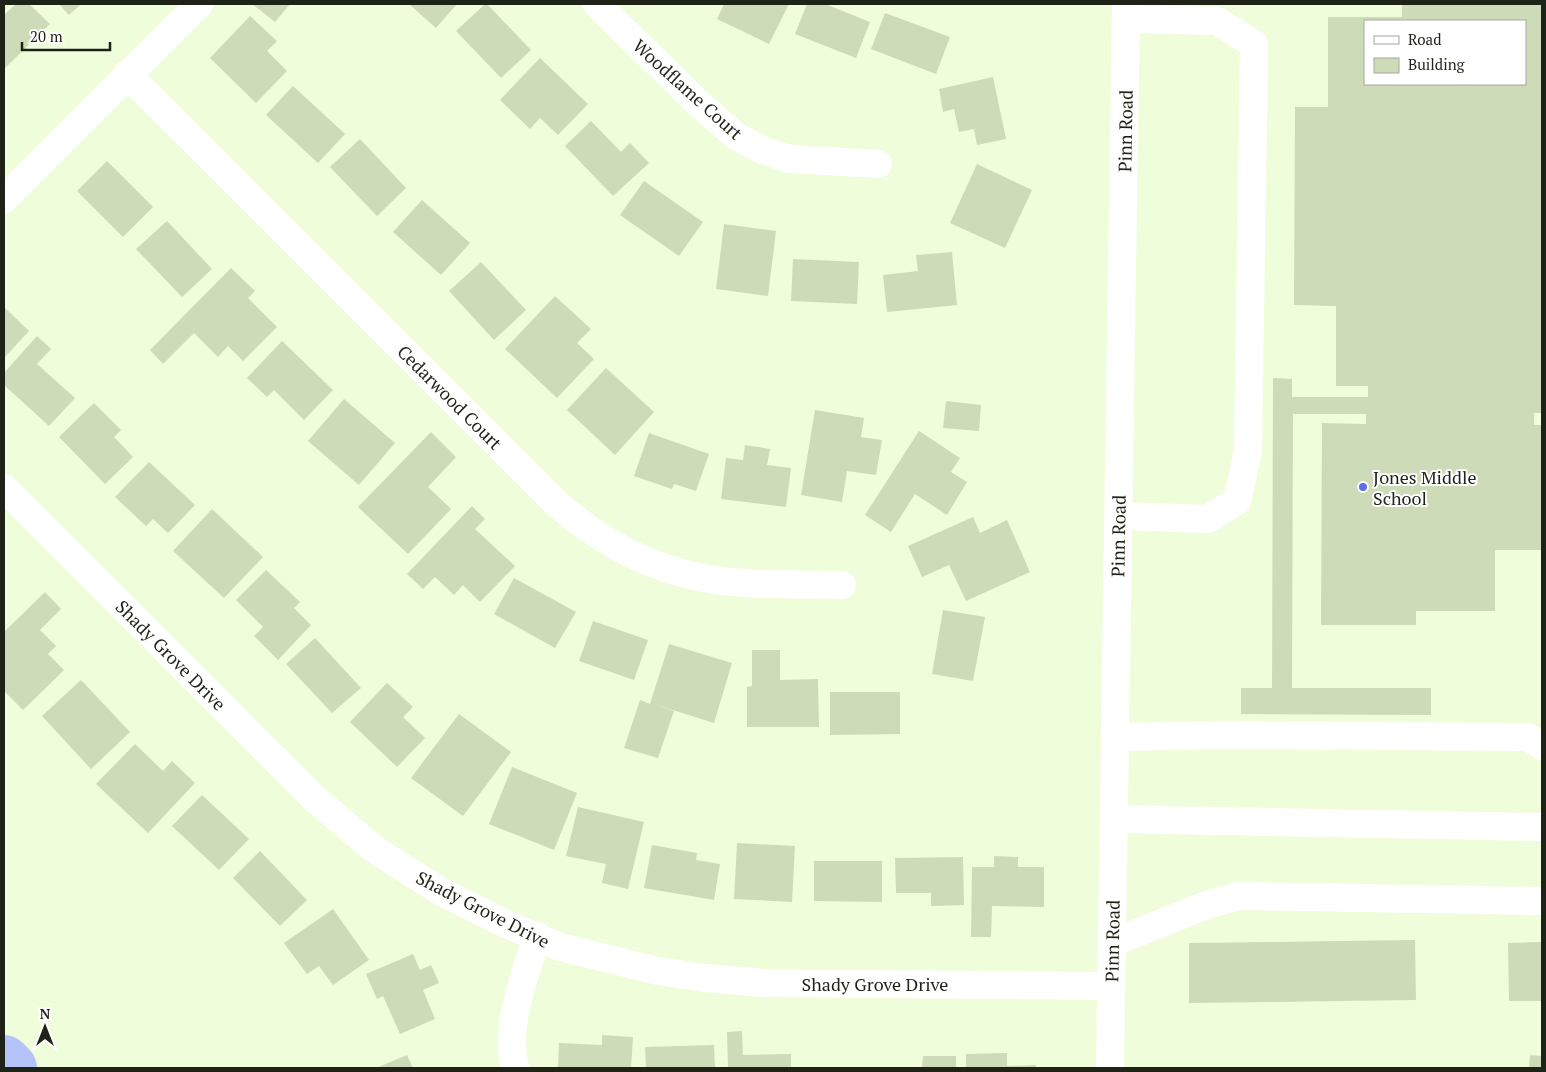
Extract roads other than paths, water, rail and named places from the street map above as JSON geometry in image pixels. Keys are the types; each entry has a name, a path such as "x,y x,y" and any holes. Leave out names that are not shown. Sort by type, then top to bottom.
{"street":[{"path":"4,199 199,4"},
{"name":"Woodflame Court","path":"597,4 697,102 736,136 762,150 790,158 878,164"},
{"path":"1119,516 1208,519 1237,501 1248,452 1254,44 1218,21 1126,11"},
{"name":"Pinn Road","path":"1110,1068 1126,11"},
{"name":"Cedarwood Court","path":"127,74 576,521 600,538 626,552 653,565 681,573 710,579 758,583 842,585"},
{"name":"Shady Grove Drive","path":"4,488 314,798 374,849 440,891 504,923 560,947 658,971 706,978 763,983 1111,986"},
{"path":"1115,737 1226,735 1528,737 1542,746"},
{"path":"1114,819 1542,827"},
{"path":"1112,944 1204,906 1238,896 1542,901"},
{"path":"515,1068 511,1043 517,1005 537,936"}],"waterway":[{"path":"4,1061 11,1068"}],"place":[{"name":"Jones Middle School","path":"1363,487"}]}
